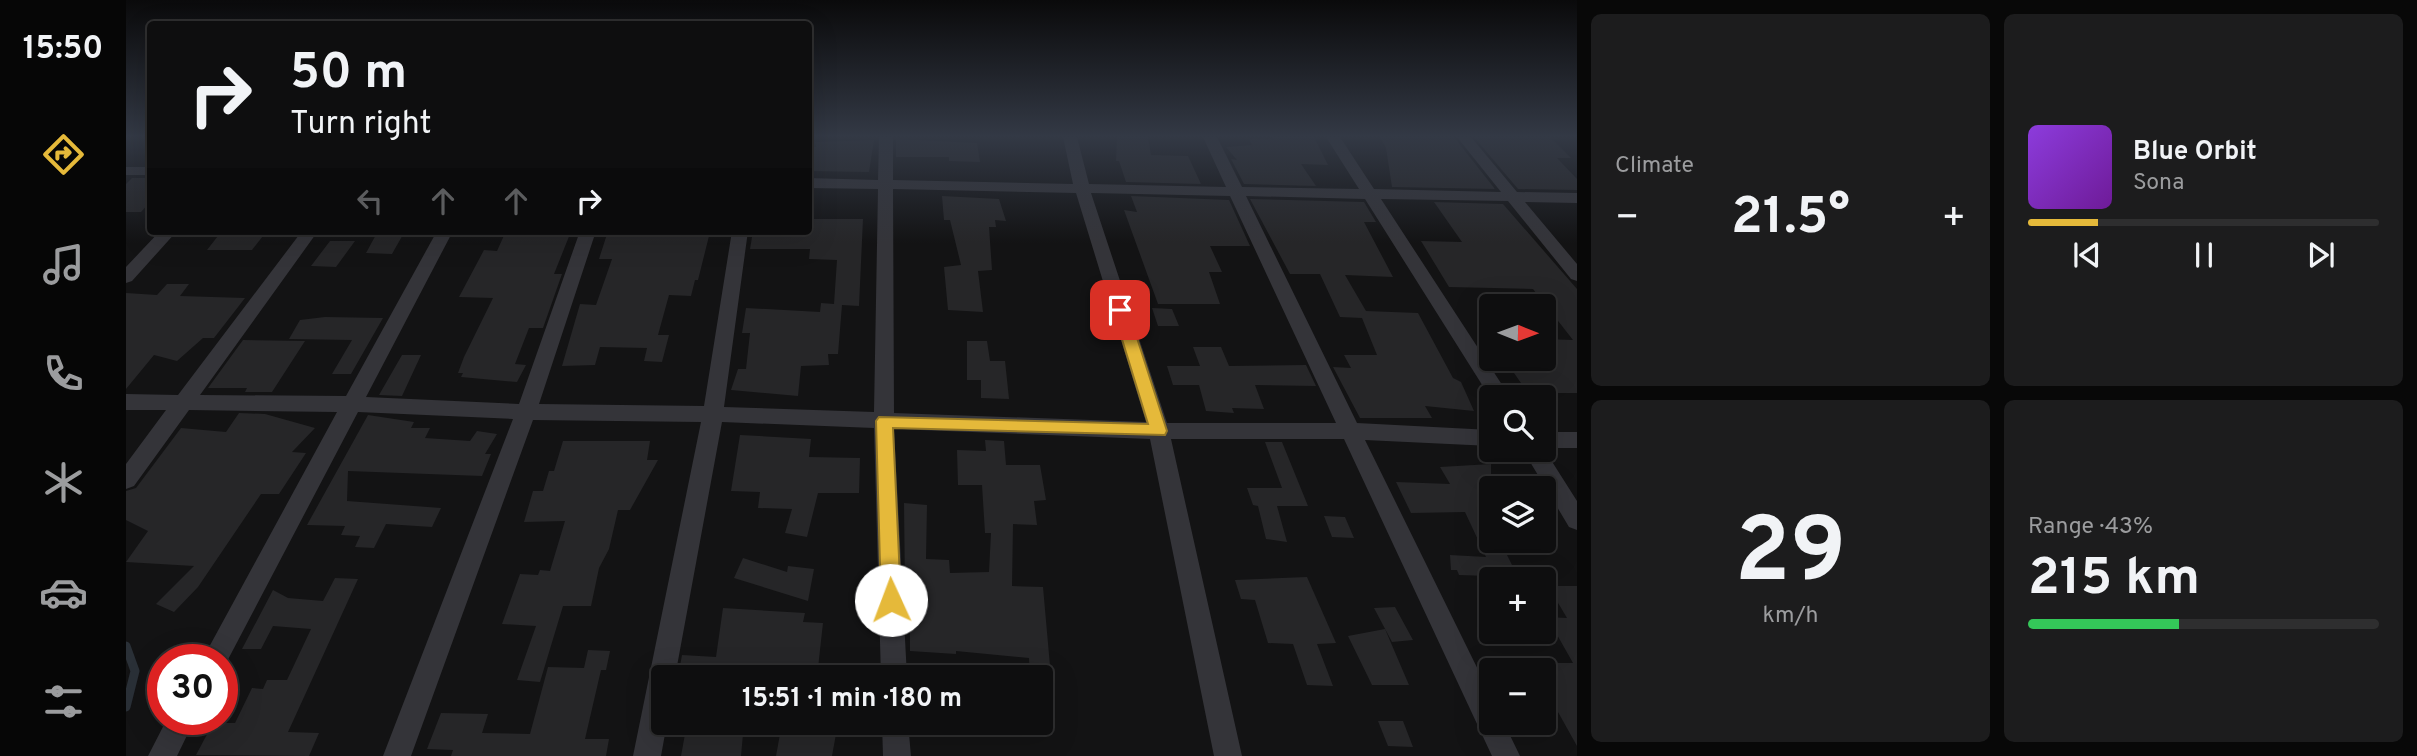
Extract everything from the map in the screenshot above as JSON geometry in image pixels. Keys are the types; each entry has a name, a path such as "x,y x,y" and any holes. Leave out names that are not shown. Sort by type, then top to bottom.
{"street":[{"path":"886,172 884,421 894,665"},
{"path":"1078,172 1159,431 1228,756"},
{"path":"1227,172 1506,756"},
{"path":"1356,172 1492,385"},
{"path":"1493,172 1577,275"},
{"path":"812,183 1577,198"},
{"path":"126,277 165,235"},
{"path":"126,480 307,235"},
{"path":"222,644 443,235"},
{"path":"397,756 526,412 586,235"},
{"path":"647,756 713,414 739,235"},
{"path":"126,402 183,405 350,404 526,412 713,414 1159,431 1350,432 1479,437"},
{"path":"1556,440 1577,440"},
{"path":"1541,462 1577,520"},
{"path":"162,756 173,735"},
{"path":"896,735 897,756"}],"building":[{"path":"1123,172 1196,172 1201,184 1126,182"},
{"path":"1238,172 1307,172 1316,186 1244,184"},
{"path":"1390,172 1482,172 1495,189 1392,187"},
{"path":"1504,172 1571,172 1577,179 1577,190 1518,189"},
{"path":"132,178 147,178 147,205 141,212 126,212 126,184"},
{"path":"942,196 999,199 1006,221 995,220 996,227 989,227 992,270 978,271 983,312 948,310 944,267 961,265 950,220 944,220"},
{"path":"1131,196 1229,200 1250,246 1210,246 1222,272 1209,272 1220,304 1158,304 1124,210 1137,212"},
{"path":"1250,199 1364,202 1376,222 1364,222 1393,277 1345,275 1366,311 1418,313 1453,378 1461,382 1474,411 1425,406 1432,418 1360,418 1333,367 1351,368 1344,355 1377,355 1362,318 1340,317 1320,274 1290,274"},
{"path":"1434,202 1503,204 1577,289 1577,393 1556,393 1556,385 1522,385 1513,371 1556,371 1556,339 1573,340 1556,318 1556,294 1537,294 1533,289 1449,287 1421,241 1462,242"},
{"path":"812,219 863,219 859,306 842,305 838,354 828,354 829,365 801,366 798,396 731,390 738,369 746,369 750,333 742,333 746,308 820,312 821,303 834,304 837,260 809,259 810,249 750,249 752,235 812,235"},
{"path":"219,235 264,235 252,250 207,250"},
{"path":"376,235 403,235 392,254 366,253"},
{"path":"504,235 570,235 554,274 562,274 543,328 529,328 515,364 526,365 517,382 461,377 463,373 458,373 493,298 459,297 484,250 497,251"},
{"path":"607,235 709,236 698,280 695,280 691,296 669,295 658,335 669,335 662,362 644,361 647,348 600,347 595,365 562,366 580,304 596,305 612,259 599,259"},
{"path":"330,241 355,241 336,267 311,266"},
{"path":"167,284 189,284 180,296 245,298 214,338 203,338 177,361 154,355 126,389 126,293 157,295"},
{"path":"1152,308 1172,309 1179,326 1158,326"},
{"path":"325,317 383,318 351,374 332,374 352,340 289,339 300,320"},
{"path":"243,340 305,341 272,392 245,392 247,388 208,388"},
{"path":"967,341 987,341 990,361 1005,361 1009,399 981,398 981,380 967,380"},
{"path":"1193,347 1221,347 1229,366 1306,365 1316,386 1255,385 1264,409 1232,408 1234,413 1206,411 1199,385 1173,385 1167,366 1200,366"},
{"path":"402,355 421,355 402,396 379,395"},
{"path":"239,413 265,414 315,428 292,452 306,453 279,494 261,494 198,587 174,612 156,604 194,566 126,562 148,531 126,520 126,491 136,488 181,428 226,432"},
{"path":"368,415 414,422 411,428 430,428 425,438 470,441 477,431 497,434 485,454 491,454 482,476 348,471 347,501 441,508 432,527 386,524 374,548 355,547 360,536 341,535 345,526 307,525"},
{"path":"740,435 811,439 809,457 860,458 859,493 818,493 807,537 785,533 792,509 758,508 760,492 731,491"},
{"path":"985,440 1004,441 1006,465 1040,465 1046,500 1034,501 1037,525 1013,524 1012,586 1043,587 1050,665 1029,665 1029,658 956,651 956,654 910,651 910,628 914,628 916,591 905,591 904,503 927,505 926,559 949,560 950,573 989,572 991,533 985,533 982,485 958,485 957,450 986,451"},
{"path":"563,441 650,441 647,460 658,460 630,510 618,510 609,549 599,568 591,606 563,606 540,682 517,680 536,626 502,624 520,574 538,575 540,570 550,571 565,521 524,522 533,491 543,491 549,471 554,471"},
{"path":"1265,442 1282,442 1308,506 1277,506 1287,542 1266,539 1258,506 1253,505 1247,488 1282,488"},
{"path":"1491,464 1491,476 1479,476 1479,542 1465,512 1411,513 1396,482 1450,484 1440,467"},
{"path":"1324,516 1345,517 1354,538 1332,537"},
{"path":"1484,553 1506,553 1513,567 1479,567 1479,576 1459,575 1457,570 1451,570 1450,555 1486,557"},
{"path":"743,558 787,572 788,566 814,569 808,601 734,578"},
{"path":"1307,577 1336,643 1317,644 1333,686 1307,685 1293,644 1268,643 1255,600 1241,599 1235,580"},
{"path":"335,578 358,579 288,732 319,733 309,756 196,755 207,735 238,735 238,717 252,688 263,689 267,680 287,680 311,629 273,626 261,649 242,649 273,590 288,598 323,601"},
{"path":"1556,586 1577,586 1577,746 1556,708 1556,663 1573,663 1556,633 1556,617 1567,618 1556,599"},
{"path":"1395,607 1413,640 1392,642 1374,608"},
{"path":"723,608 805,613 803,622 823,623 818,665 680,665 682,655 716,657"},
{"path":"1385,629 1409,685 1372,685 1348,636"},
{"path":"588,650 610,651 606,670 601,670 585,739 609,739 606,756 451,756 453,750 427,749 441,713 488,714 482,733 530,734 548,667 584,668"},
{"path":"1378,721 1403,721 1413,747 1388,746"},
{"path":"685,735 743,735 741,756 681,756"},
{"path":"780,735 836,735 832,756 776,756"}],"waterway":[{"path":"126,646 135,671 126,707"}],"route":[{"path":"891,600 884,421 1159,431 1120,310"}]}
